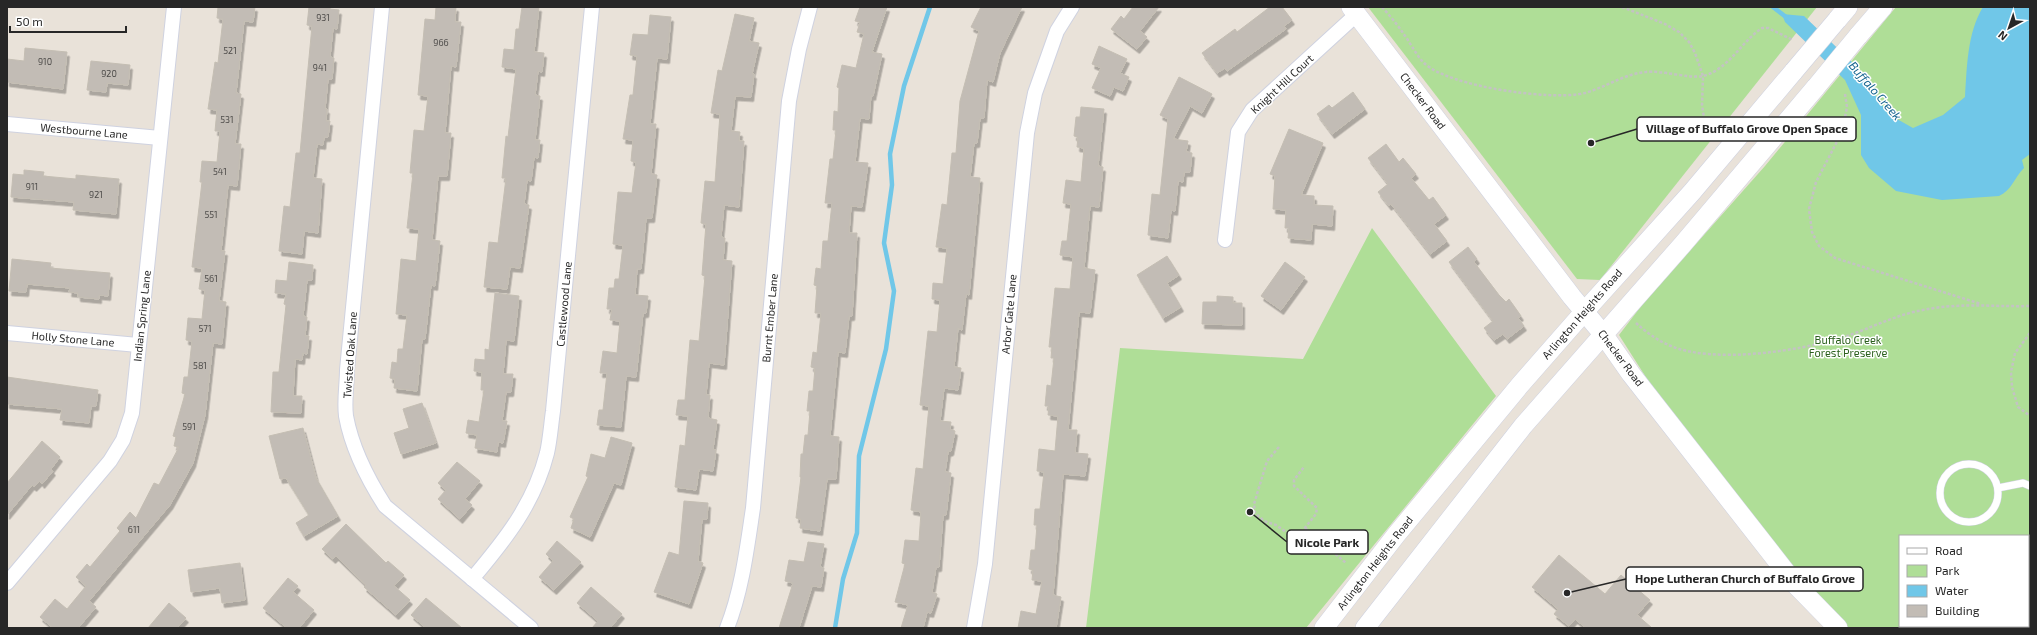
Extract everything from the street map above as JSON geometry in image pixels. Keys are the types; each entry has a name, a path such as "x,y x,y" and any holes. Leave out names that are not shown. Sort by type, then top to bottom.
{"main road":[{"path":"1365,628 1523,426 1683,244 1883,7"},
{"name":"Checker Road","path":"1354,11 1584,312 1603,334 1631,374 1796,585 1838,628"},
{"name":"Arlington Heights Road","path":"1324,628 1457,460 1584,312 1692,192 1842,13"}],"street":[{"name":"Indian Spring Lane","path":"7,583 110,461 123,440 132,413 174,7"},
{"name":"Twisted Oak Lane","path":"382,7 348,362 346,415 355,451 370,483 385,506 531,628"},
{"name":"Castlewood Lane","path":"472,579 506,539 526,507 538,480 547,453 554,411 592,7"},
{"name":"Burnt Ember Lane","path":"727,628 732,615 744,567 753,508 789,101 799,49 810,7"},
{"name":"Arbor Gate Lane","path":"974,628 985,564 1027,133 1035,93 1055,38 1072,7"},
{"name":"Knight Hill Court","path":"1225,240 1238,132 1252,110 1354,11"},
{"name":"Westbourne Lane","path":"7,124 160,138"},
{"name":"Holly Stone Lane","path":"7,333 138,346"}],"lane":[{"path":"1966,464 1981,466 1989,471 1995,478 1998,488 1998,496 1992,511 1981,519 1969,522 1960,520 1947,511 1942,503 1940,493 1941,484 1946,475 1953,468 1966,464"},
{"path":"1998,488 2024,483 2030,486"}],"path":[{"path":"1382,7 1400,28 1424,63 1446,76 1497,90 1569,95 1585,93 1624,77 1646,72 1703,76 1721,66 1762,28 1768,28 1793,40"},
{"path":"1622,7 1665,24 1679,32 1689,42 1695,52 1703,76 1702,105 1707,138"},
{"path":"1845,94 1847,107 1842,132 1816,182 1809,209 1812,232 1819,246 1835,258 1985,305"},
{"path":"1633,321 1644,330 1671,346 1692,352 1724,356 1814,346 1917,311 1953,305 2030,306"},
{"path":"2030,332 2015,353 2011,372 2012,387 2018,407 2030,416"},
{"path":"1279,447 1267,461 1254,504 1255,513 1264,521 1276,525 1296,539 1316,514 1317,508 1294,486 1294,480 1304,467"},
{"path":"1305,528 1346,563"}],"green space":[{"path":"1368,7 1817,7 1600,280 1577,279"},
{"name":"Buffalo Creek Forest Preserve","path":"1896,7 2030,7 2030,628 1849,628 1784,560 1663,404 1619,335 1642,305 1765,166"},
{"path":"1372,228 1496,396 1306,628 1086,628 1120,348 1303,359"}],"water":[{"path":"1983,7 2030,7 2030,154 2022,160 2024,168 2010,187 1999,196 1942,200 1896,191 1869,168 1861,155 1861,115 1845,80 1785,22 1782,14 1804,16 1856,66 1888,114 1913,128 1943,115 1965,97 1967,63 1971,39"}],"building":[{"path":"218,7 255,7 253,22 244,21 236,93 241,94 235,144 241,144 237,186 228,185 221,251 225,251 219,301 226,302 222,344 213,343 205,415 193,463 170,505 89,601 96,607 78,628 53,628 40,617 55,599 67,609 86,586 76,577 87,564 90,567 120,531 117,528 130,512 136,518 154,483 159,485 179,447 174,446 176,437 173,436 185,394 182,393 184,377 188,377 192,341 186,340 188,318 202,319 205,290 199,289 202,268 192,267 202,182 200,182 202,161 217,162 220,131 215,131 217,110 208,109 215,62 218,63 223,19 217,18"},
{"path":"309,7 330,7 330,9 339,10 337,29 333,28 330,57 334,58 332,79 328,79 325,109 327,109 326,121 330,121 328,137 324,137 323,145 317,144 313,178 322,179 318,233 304,231 302,254 279,251 284,206 290,207 296,153 300,153 312,26 307,25"},
{"path":"436,7 456,7 455,22 461,22 456,67 451,66 445,133 451,133 447,176 438,176 432,240 440,241 435,286 431,285 425,339 422,339 417,391 394,388 395,379 390,378 392,362 397,363 398,349 403,349 407,315 396,314 401,259 416,261 419,229 407,228 413,173 410,173 414,130 424,131 428,96 418,95 425,19 435,20"},
{"path":"522,7 539,7 534,52 544,53 542,72 538,71 535,95 540,96 535,140 540,140 538,158 534,157 531,181 527,180 524,204 529,205 520,268 510,267 507,289 484,287 489,242 498,243 506,178 502,178 506,136 508,137 516,69 502,67 504,49 514,50 516,29 519,29"},
{"path":"860,7 887,7 872,52 882,54 873,96 871,95 869,119 860,118 855,162 868,163 862,207 851,206 849,233 857,233 852,316 849,316 845,353 838,352 830,436 839,437 836,479 827,479 820,531 800,528 801,519 796,518 801,477 801,454 803,454 805,435 808,435 810,411 807,411 809,391 813,391 815,368 811,367 813,352 817,353 821,313 815,313 817,286 814,285 816,268 821,269 823,241 828,241 832,203 825,203 830,159 833,159 836,130 833,130 834,111 838,112 839,88 837,87 842,65 856,68 864,34 857,32 860,22 855,21"},
{"path":"981,7 1022,7 1000,53 993,82 987,80 984,118 980,118 977,143 974,143 970,177 980,178 969,295 966,294 962,330 958,328 954,367 961,368 958,390 944,388 940,421 951,422 950,429 955,431 951,451 948,452 945,472 951,473 946,515 943,515 939,567 936,567 932,592 937,594 931,613 927,612 923,628 901,628 908,605 895,602 905,564 902,563 905,540 919,541 921,512 911,510 916,468 923,469 929,406 920,405 928,331 937,332 940,300 932,299 933,283 943,284 947,248 936,247 942,204 947,205 952,153 956,153 960,101 979,31 971,27"},
{"path":"1133,7 1159,7 1140,31 1147,37 1137,49 1111,29 1121,16 1124,19"},
{"path":"1270,7 1282,7 1292,20 1284,26 1286,29 1227,71 1225,68 1217,73 1202,53 1235,29 1237,32"},
{"path":"735,14 754,18 749,41 759,43 752,74 754,74 751,97 735,96 731,131 740,132 739,141 744,141 739,207 724,205 721,237 725,238 723,260 732,261 724,365 709,363 706,395 710,395 708,418 717,420 713,449 716,450 713,471 699,469 696,490 675,487 680,445 685,446 688,416 676,415 678,400 685,400 690,340 699,341 705,276 702,275 706,224 701,223 705,181 715,182 720,114 711,113 718,70 722,71"},
{"path":"650,15 671,17 667,59 657,58 650,124 656,124 651,174 657,175 652,218 646,218 641,269 637,269 635,295 648,296 646,313 643,313 636,377 626,376 621,427 597,425 599,410 603,410 607,373 600,373 603,351 617,353 620,321 610,320 612,309 607,309 609,288 614,288 615,279 619,279 623,245 613,244 618,192 632,193 636,162 631,161 633,140 623,139 630,95 633,95 637,56 630,55 633,34 648,35"},
{"path":"1099,46 1127,59 1120,73 1129,77 1123,91 1114,87 1110,96 1092,88 1101,68 1092,64"},
{"path":"25,48 67,52 63,89 7,82 7,59 24,61"},
{"path":"91,61 130,65 128,85 107,83 106,92 87,90"},
{"path":"1179,77 1212,94 1202,113 1190,106 1173,139 1188,141 1186,152 1192,153 1190,172 1184,172 1183,182 1178,181 1175,211 1171,210 1168,238 1148,235 1152,194 1160,195 1168,119 1160,115"},
{"path":"1353,92 1365,109 1332,134 1317,114 1329,105 1332,108"},
{"path":"1081,107 1104,109 1098,166 1103,167 1099,207 1090,206 1084,268 1095,270 1090,313 1079,312 1068,430 1077,430 1075,453 1088,454 1085,476 1063,474 1053,595 1061,597 1056,628 1018,628 1021,611 1036,614 1042,581 1032,580 1033,570 1029,569 1031,550 1035,550 1037,525 1034,525 1035,509 1040,509 1044,472 1037,471 1039,449 1055,451 1058,416 1048,415 1049,406 1045,406 1047,385 1051,386 1054,358 1051,358 1052,347 1049,347 1055,288 1070,289 1073,257 1060,255 1062,241 1067,241 1071,204 1063,203 1066,180 1081,182 1084,148 1077,147 1078,137 1074,136 1076,117 1080,117"},
{"path":"1289,129 1323,143 1301,195 1314,196 1314,205 1333,206 1332,226 1312,224 1311,240 1288,238 1289,228 1285,228 1286,210 1273,209 1275,176 1270,174"},
{"path":"1386,144 1399,162 1403,158 1416,174 1411,178 1429,200 1433,197 1446,215 1434,224 1447,241 1430,254 1391,204 1389,206 1378,192 1388,184 1368,158"},
{"path":"24,170 44,172 43,176 76,179 76,175 119,179 116,214 73,210 74,202 11,197 13,174 24,175"},
{"path":"1468,247 1477,259 1474,262 1499,295 1506,302 1509,299 1521,316 1518,318 1524,326 1507,339 1503,334 1494,340 1484,328 1493,321 1449,262"},
{"path":"1167,256 1179,275 1167,283 1181,307 1163,318 1137,275"},
{"path":"12,259 51,263 50,268 110,273 108,296 99,295 99,299 78,297 78,293 69,292 70,288 27,284 26,292 9,291"},
{"path":"289,262 313,265 312,280 307,280 303,316 307,317 305,336 309,336 307,354 303,353 302,360 295,359 293,396 302,396 301,413 271,412 273,372 279,372 286,305 284,304 286,294 275,293 276,280 287,281"},
{"path":"1285,262 1305,277 1281,310 1261,296"},
{"path":"495,293 519,296 514,341 506,340 503,374 513,374 511,392 506,392 502,421 507,421 503,443 498,442 497,452 475,448 477,435 466,433 468,420 479,422 484,390 481,390 482,372 474,371 475,359 485,360 485,349 489,350"},
{"path":"1217,296 1233,297 1233,303 1242,303 1242,325 1202,324 1203,302 1217,302"},
{"path":"7,377 98,390 96,406 91,406 89,423 60,420 62,409 7,404"},
{"path":"422,403 436,443 401,454 394,433 409,428 403,409"},
{"path":"303,428 316,478 338,516 304,536 296,523 309,515 286,478 280,479 269,436"},
{"path":"611,437 632,443 621,485 614,483 590,537 571,528 574,519 570,517 588,477 586,476 591,454 605,458"},
{"path":"42,441 60,457 51,469 53,471 42,484 40,481 34,487 32,485 7,515 7,483"},
{"path":"457,462 480,481 465,499 472,505 460,519 438,499 446,490 438,483"},
{"path":"684,501 708,503 707,519 702,519 698,561 703,563 689,604 654,592 669,552 679,555"},
{"path":"346,524 386,563 388,561 404,575 394,586 410,600 396,615 364,587 366,585 336,556 333,559 322,549"},
{"path":"557,541 581,562 554,590 539,577 553,561 546,554"},
{"path":"808,542 824,544 820,567 824,568 821,587 812,586 799,628 779,628 793,583 785,581 789,560 804,562"},
{"path":"1559,555 1605,594 1621,575 1650,600 1637,615 1652,628 1586,628 1575,619 1569,626 1554,614 1558,609 1532,587"},
{"path":"240,563 245,600 222,603 220,588 191,592 188,570"},
{"path":"288,578 298,586 293,592 314,610 299,628 287,628 263,608"},
{"path":"591,587 622,614 610,628 592,628 598,621 577,603"},
{"path":"426,598 462,628 426,628 411,615"},
{"path":"169,603 186,618 177,628 148,628"}],"waterway":[{"path":"835,628 843,579 857,533 859,456 886,349 894,291 884,243 892,185 890,154 904,86 930,7"},
{"name":"Buffalo Creek","path":"1773,7 1786,17"}],"place":[{"name":"Village of Buffalo Grove Open Space","path":"1591,143"},
{"name":"Nicole Park","path":"1250,512"},
{"name":"Hope Lutheran Church of Buffalo Grove","path":"1567,593"}]}
